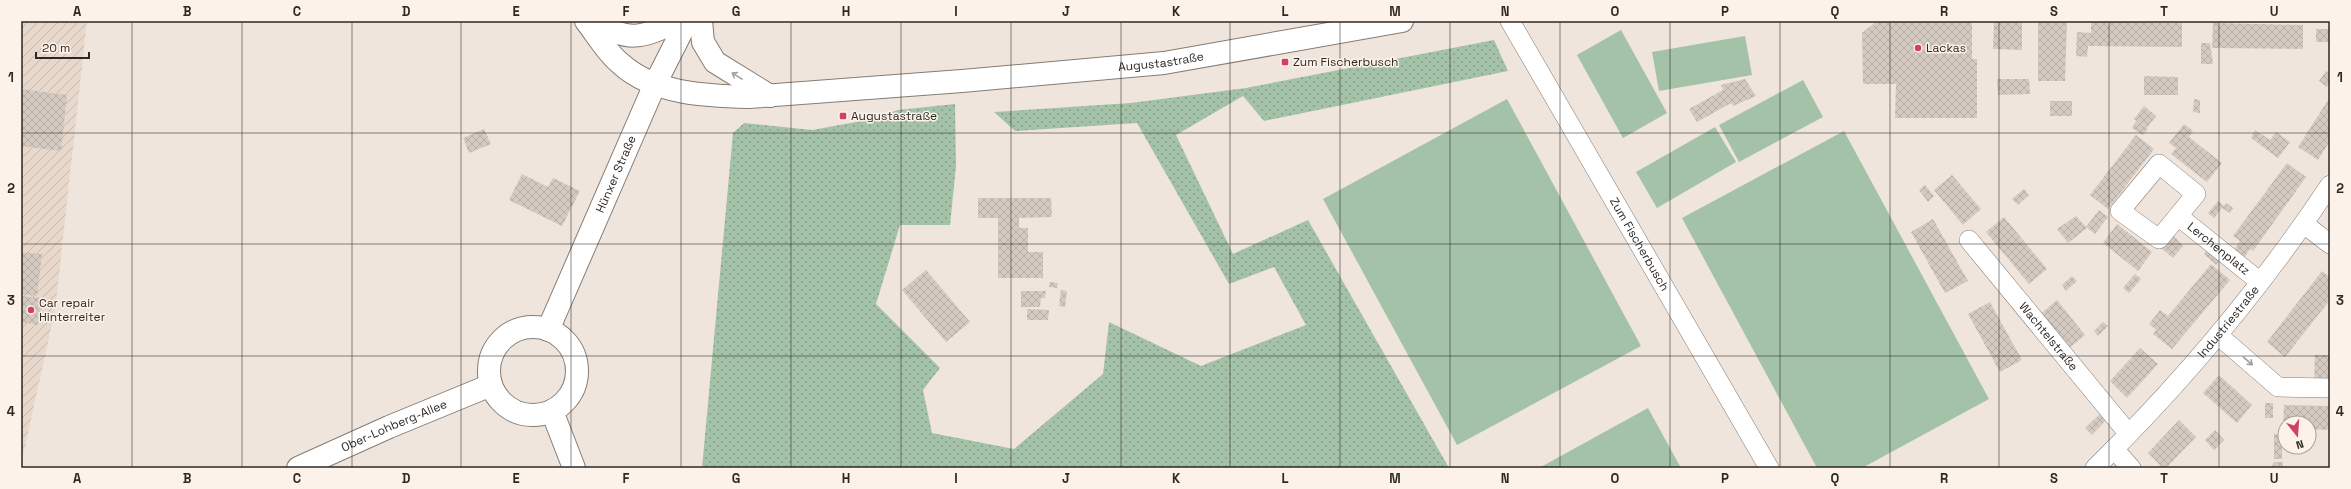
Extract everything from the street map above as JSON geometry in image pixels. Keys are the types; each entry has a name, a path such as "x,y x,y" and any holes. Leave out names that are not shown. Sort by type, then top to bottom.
{"main road":[{"name":"Augustastraße","path":"586,21 620,64 637,76 655,84 718,96 770,96 962,82 1164,63 1402,21"},
{"path":"591,21 617,35 637,36 652,33 677,21"},
{"name":"Hünxer Straße","path":"548,330 655,84 687,21"},
{"path":"701,21 703,42 715,62 770,96"},
{"path":"534,327 548,330 561,337 571,347 576,361 577,375 574,389 566,401 552,411 529,415 517,412 501,401 491,385 489,371 492,357 503,340 521,329 534,327"},
{"name":"Ober-Lohberg-Allee","path":"298,468 389,427 491,385"},
{"path":"552,411 574,468"}],"street":[{"name":"Zum Fischerbusch","path":"1510,21 1769,468"},
{"name":"Industriestraße","path":"2095,468 2183,377 2219,336 2259,281 2304,224 2330,185"},
{"name":"Lerchenplatz","path":"2178,216 2259,281"},
{"path":"2304,224 2330,244"},
{"name":"Wachtelstraße","path":"1969,240 2128,433"},
{"path":"2219,336 2278,387 2330,388"},
{"path":"2114,449 2131,468"}],"shaded area":[{"path":"21,21 87,21 55,310 21,465"}],"green space":[{"path":"1621,30 1667,113 1623,138 1577,55"},
{"path":"1745,36 1752,75 1659,91 1652,52"},
{"path":"1494,40 1508,71 1264,121 1243,96 1176,135 1233,254 1308,220 1449,468 702,468 733,133 744,123 812,130 867,120 898,110 955,104 956,166 950,225 900,225 876,304 940,368 923,390 932,433 1014,449 1103,374 1109,322 1201,366 1306,325 1274,267 1229,284 1137,123 1015,131 994,112 1131,103 1246,88"},
{"path":"1803,80 1823,117 1739,162 1719,125"},
{"path":"1507,99 1641,346 1457,445 1323,199"},
{"path":"1715,127 1736,162 1657,208 1636,172"},
{"path":"1844,131 1989,399 1862,468 1817,468 1682,218"},
{"path":"1648,408 1681,468 1539,468"}],"building":[{"path":"1877,21 1972,21 1972,59 1977,59 1977,118 1895,118 1896,84 1863,84 1862,33"},
{"path":"1994,21 2022,21 2022,50 1993,49"},
{"path":"2038,21 2067,21 2065,81 2038,81"},
{"path":"2091,22 2182,23 2182,47 2088,46 2087,57 2076,56 2077,32 2091,33"},
{"path":"2213,23 2303,25 2303,49 2212,48"},
{"path":"2316,29 2330,29 2330,42 2316,42"},
{"path":"2201,43 2210,43 2213,64 2201,64"},
{"path":"2326,71 2330,73 2330,83 2327,87 2319,81"},
{"path":"2144,76 2178,77 2178,95 2144,95"},
{"path":"1745,79 1756,96 1733,106 1731,103 1697,122 1689,109 1723,90 1721,85"},
{"path":"1997,79 2029,79 2030,94 1998,95"},
{"path":"21,89 67,95 61,151 21,146"},
{"path":"2330,97 2330,141 2318,160 2298,147"},
{"path":"2194,99 2200,100 2200,113 2193,112"},
{"path":"2050,101 2072,101 2072,116 2050,116"},
{"path":"2144,106 2156,116 2147,128 2134,119"},
{"path":"2136,121 2148,129 2143,135 2132,128"},
{"path":"2184,124 2193,131 2189,137 2222,163 2207,182 2171,154 2176,148 2169,143"},
{"path":"484,129 491,144 469,153 463,138"},
{"path":"2255,130 2270,140 2276,132 2290,142 2278,158 2251,138"},
{"path":"2136,135 2154,149 2108,209 2090,195"},
{"path":"2287,163 2306,177 2253,251 2250,249 2244,258 2234,250 2240,241 2233,236"},
{"path":"522,174 548,187 553,178 580,191 562,226 509,200"},
{"path":"1952,175 1981,209 1963,225 1934,190"},
{"path":"1925,185 1934,196 1928,202 1919,190"},
{"path":"2024,189 2029,195 2018,205 2012,199"},
{"path":"978,198 1051,198 1052,217 1019,218 1019,228 1028,228 1028,252 1043,252 1043,278 998,278 998,218 978,218"},
{"path":"2218,201 2224,206 2226,203 2233,208 2230,213 2222,208 2214,218 2208,213"},
{"path":"2099,210 2108,217 2095,234 2086,227"},
{"path":"2076,216 2087,228 2068,243 2057,229"},
{"path":"2004,217 2047,269 2029,284 1986,232"},
{"path":"1933,219 1968,281 1945,293 1911,232"},
{"path":"2117,224 2152,252 2138,271 2103,243"},
{"path":"2172,234 2183,246 2173,258 2161,248"},
{"path":"2209,248 2222,258 2216,265 2204,254"},
{"path":"21,252 42,254 37,296 21,294"},
{"path":"2211,264 2230,280 2172,349 2153,334 2156,330 2149,324 2160,310 2168,316"},
{"path":"926,270 970,322 946,342 902,290"},
{"path":"2322,271 2330,277 2330,300 2285,357 2267,342"},
{"path":"2135,274 2141,279 2129,293 2123,288"},
{"path":"2072,276 2077,281 2066,291 2062,285"},
{"path":"1050,282 1058,283 1057,288 1049,287"},
{"path":"1061,290 1067,291 1065,307 1059,306"},
{"path":"1021,291 1046,291 1045,298 1041,298 1040,307 1021,307"},
{"name":"Car repair Hinterreiter","path":"21,296 42,298 38,325 21,322"},
{"path":"2057,300 2085,335 2067,350 2038,316"},
{"path":"1990,302 2022,360 2000,372 1968,314"},
{"path":"1027,309 1049,310 1048,320 1027,320"},
{"path":"2103,322 2108,326 2098,336 2094,331"},
{"path":"2140,348 2158,364 2127,398 2110,381"},
{"path":"2315,355 2330,355 2330,384 2314,383"},
{"path":"2219,375 2252,405 2237,423 2203,393"},
{"path":"2265,403 2273,403 2273,418 2265,418"},
{"path":"2284,405 2329,406 2328,430 2317,429 2317,415 2284,415"},
{"path":"2102,412 2108,418 2092,435 2085,428"},
{"path":"2179,420 2196,437 2166,468 2163,468 2148,453"},
{"path":"2215,430 2224,440 2214,450 2205,440"},
{"path":"2274,434 2277,434 2277,455 2282,455 2282,459 2274,459"},
{"path":"2274,462 2283,462 2283,468 2271,468"}],"place":[{"name":"Lackas","path":"1918,48"},
{"name":"Zum Fischerbusch","path":"1285,62"},
{"name":"Augustastraße","path":"843,116"},
{"name":"Car repair Hinterreiter","path":"31,310"}]}
